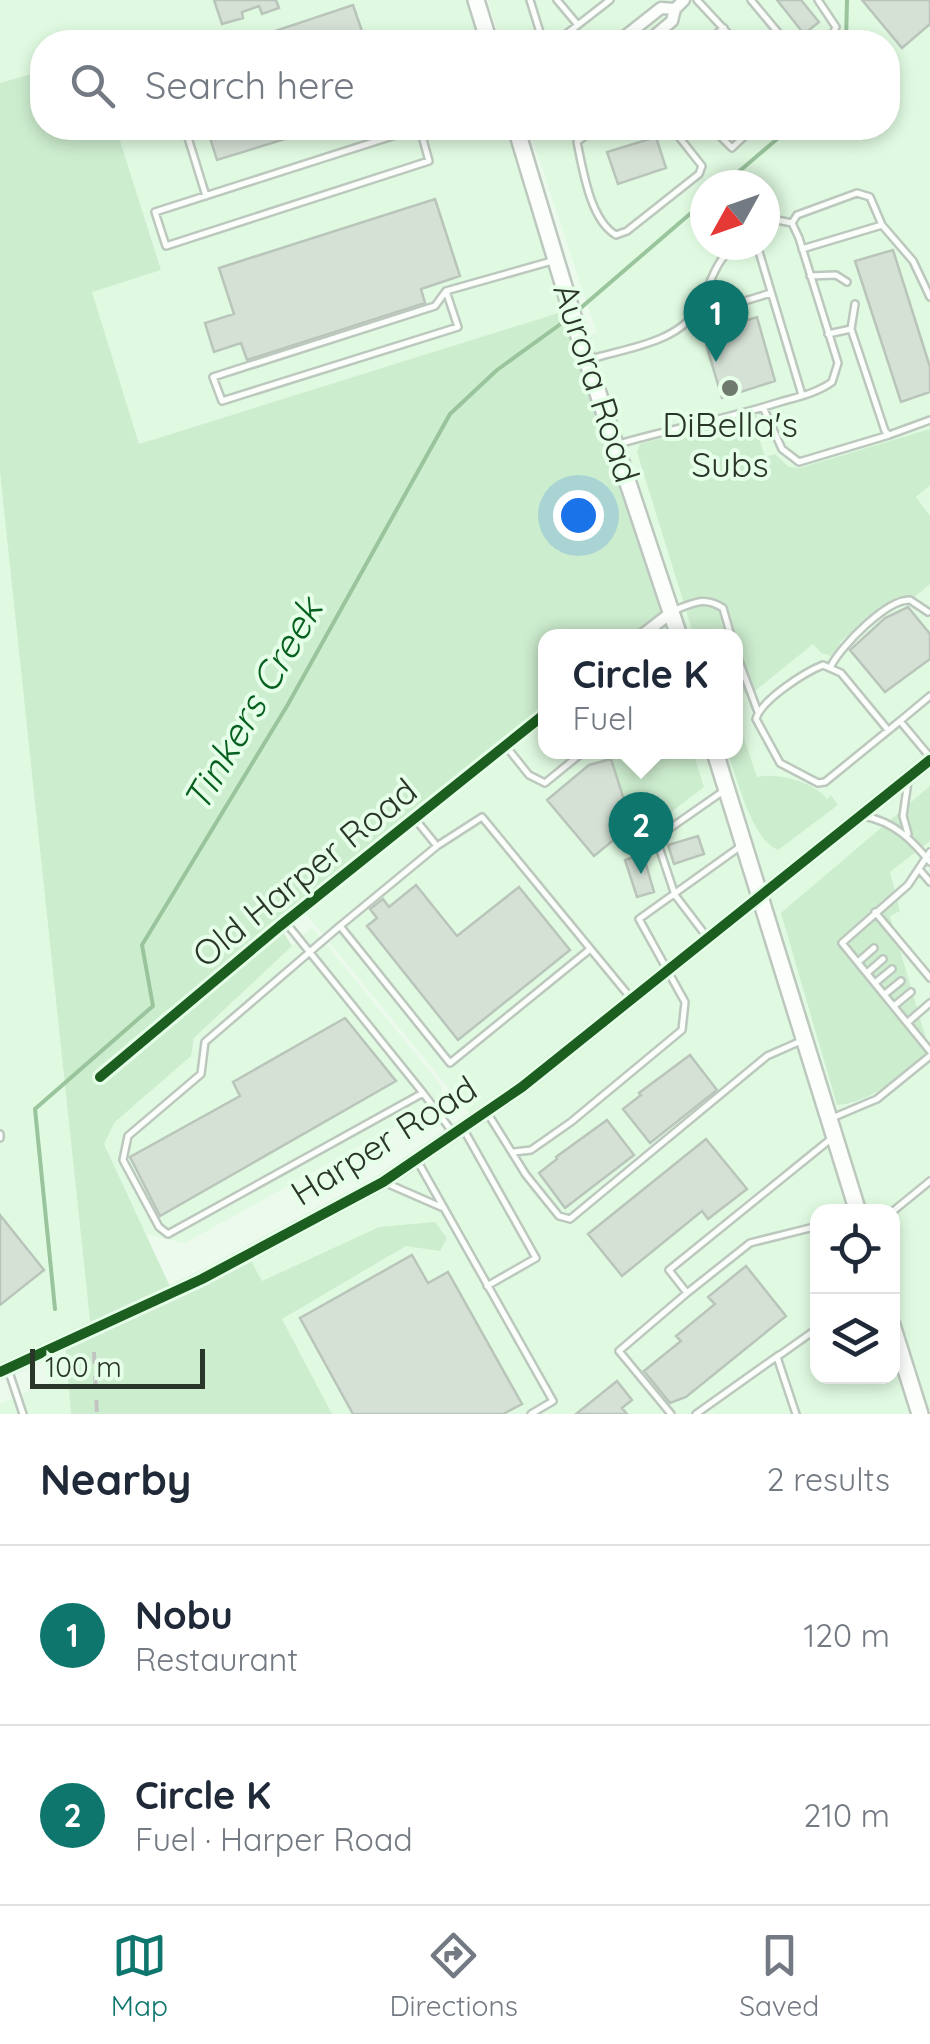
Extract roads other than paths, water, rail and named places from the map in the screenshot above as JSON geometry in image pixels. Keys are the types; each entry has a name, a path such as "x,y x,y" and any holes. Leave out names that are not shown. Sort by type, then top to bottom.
{"main road":[{"path":"476,0 485,30"},
{"name":"Aurora Road","path":"520,140 579,336 678,629"},
{"path":"717,759 856,1204"},
{"path":"900,1350 920,1414"}],"street":[{"path":"633,30 661,8 684,0"},
{"path":"662,30 672,21 671,5"},
{"path":"650,629 672,612"},
{"name":"Old Harper Road","path":"100,1077 538,719"},
{"name":"Harper Road","path":"4,1370 202,1279 383,1182 486,1112 632,1000 930,758"}],"lane":[{"path":"530,0 539,30"},
{"path":"557,0 578,25"},
{"path":"572,30 610,0"},
{"path":"697,0 724,28 721,30"},
{"path":"818,0 835,30"},
{"path":"754,1 777,30"},
{"path":"189,140 206,196"},
{"path":"383,140 156,212 166,246 429,161 423,140"},
{"path":"580,140 599,218 616,235 700,174 702,166 683,140"},
{"path":"616,445 802,395 825,387 837,374 838,363 792,224 797,214 858,192 870,198 882,225 913,262 930,297"},
{"path":"780,221 792,224"},
{"path":"802,249 882,225"},
{"path":"446,291 458,327 222,401 213,377 435,306 446,291 555,260"},
{"path":"588,360 678,330 692,317 719,260"},
{"path":"761,260 802,395"},
{"path":"810,276 836,275 847,282"},
{"path":"692,317 771,292"},
{"path":"855,304 851,328 889,434"},
{"path":"828,334 851,328"},
{"path":"764,407 782,448 799,462 930,420"},
{"path":"672,612 702,600 712,601 722,608 729,629"},
{"path":"831,666 838,652 893,603 910,600 929,612"},
{"path":"888,730 831,666 811,669 758,712 756,718 780,763 818,784 825,782 930,696"},
{"path":"743,672 758,712"},
{"path":"900,721 930,758"},
{"path":"505,745 529,774 545,783 574,759"},
{"path":"908,778 903,816 909,837"},
{"path":"709,939 675,895 656,838 726,789"},
{"path":"687,1293 670,1270 832,1128 876,1099 930,1054 842,944 908,885 928,857 909,837 887,823 861,816"},
{"path":"423,1093 168,1234 159,1228 123,1160 128,1136 201,1074 204,1042 437,846 482,817 632,1000"},
{"path":"414,818 437,846"},
{"path":"514,1152 532,1150 571,1122 682,1030 685,1002 639,919 744,844"},
{"path":"918,868 930,882"},
{"path":"875,912 898,946 929,977 922,982"},
{"path":"286,922 458,1131 536,1258 487,1286"},
{"path":"340,926 450,1063 589,950"},
{"path":"858,962 874,948"},
{"path":"904,959 910,954"},
{"path":"867,973 883,959"},
{"path":"876,983 892,970"},
{"path":"885,994 901,981"},
{"path":"894,1006 911,992"},
{"path":"908,1022 930,1003"},
{"path":"486,1112 558,1216 570,1219 768,1056 804,1040"},
{"path":"416,1160 552,1401 531,1414"},
{"path":"900,1205 930,1181"},
{"path":"383,1182 444,1208"},
{"path":"671,1414 619,1351 750,1244 810,1228"},
{"path":"696,1414 810,1334"},
{"path":"779,1356 796,1414"},
{"path":"4,1370 23,1414"}],"waterway":[{"name":"Tinkers Creek","path":"846,30 847,0"},
{"name":"Tinkers Creek","path":"741,170 776,140"},
{"name":"Tinkers Creek","path":"576,312 690,214"},
{"name":"Tinkers Creek","path":"55,1309 35,1109 153,1006 142,945 287,706 450,414 497,370 569,318"}],"railway":[{"path":"94,1352 97,1414"}],"place":[{"name":"Nobu","path":"716,362"},
{"name":"DiBella's Subs","path":"730,388"},
{"name":"Circle K","path":"641,874"}]}
